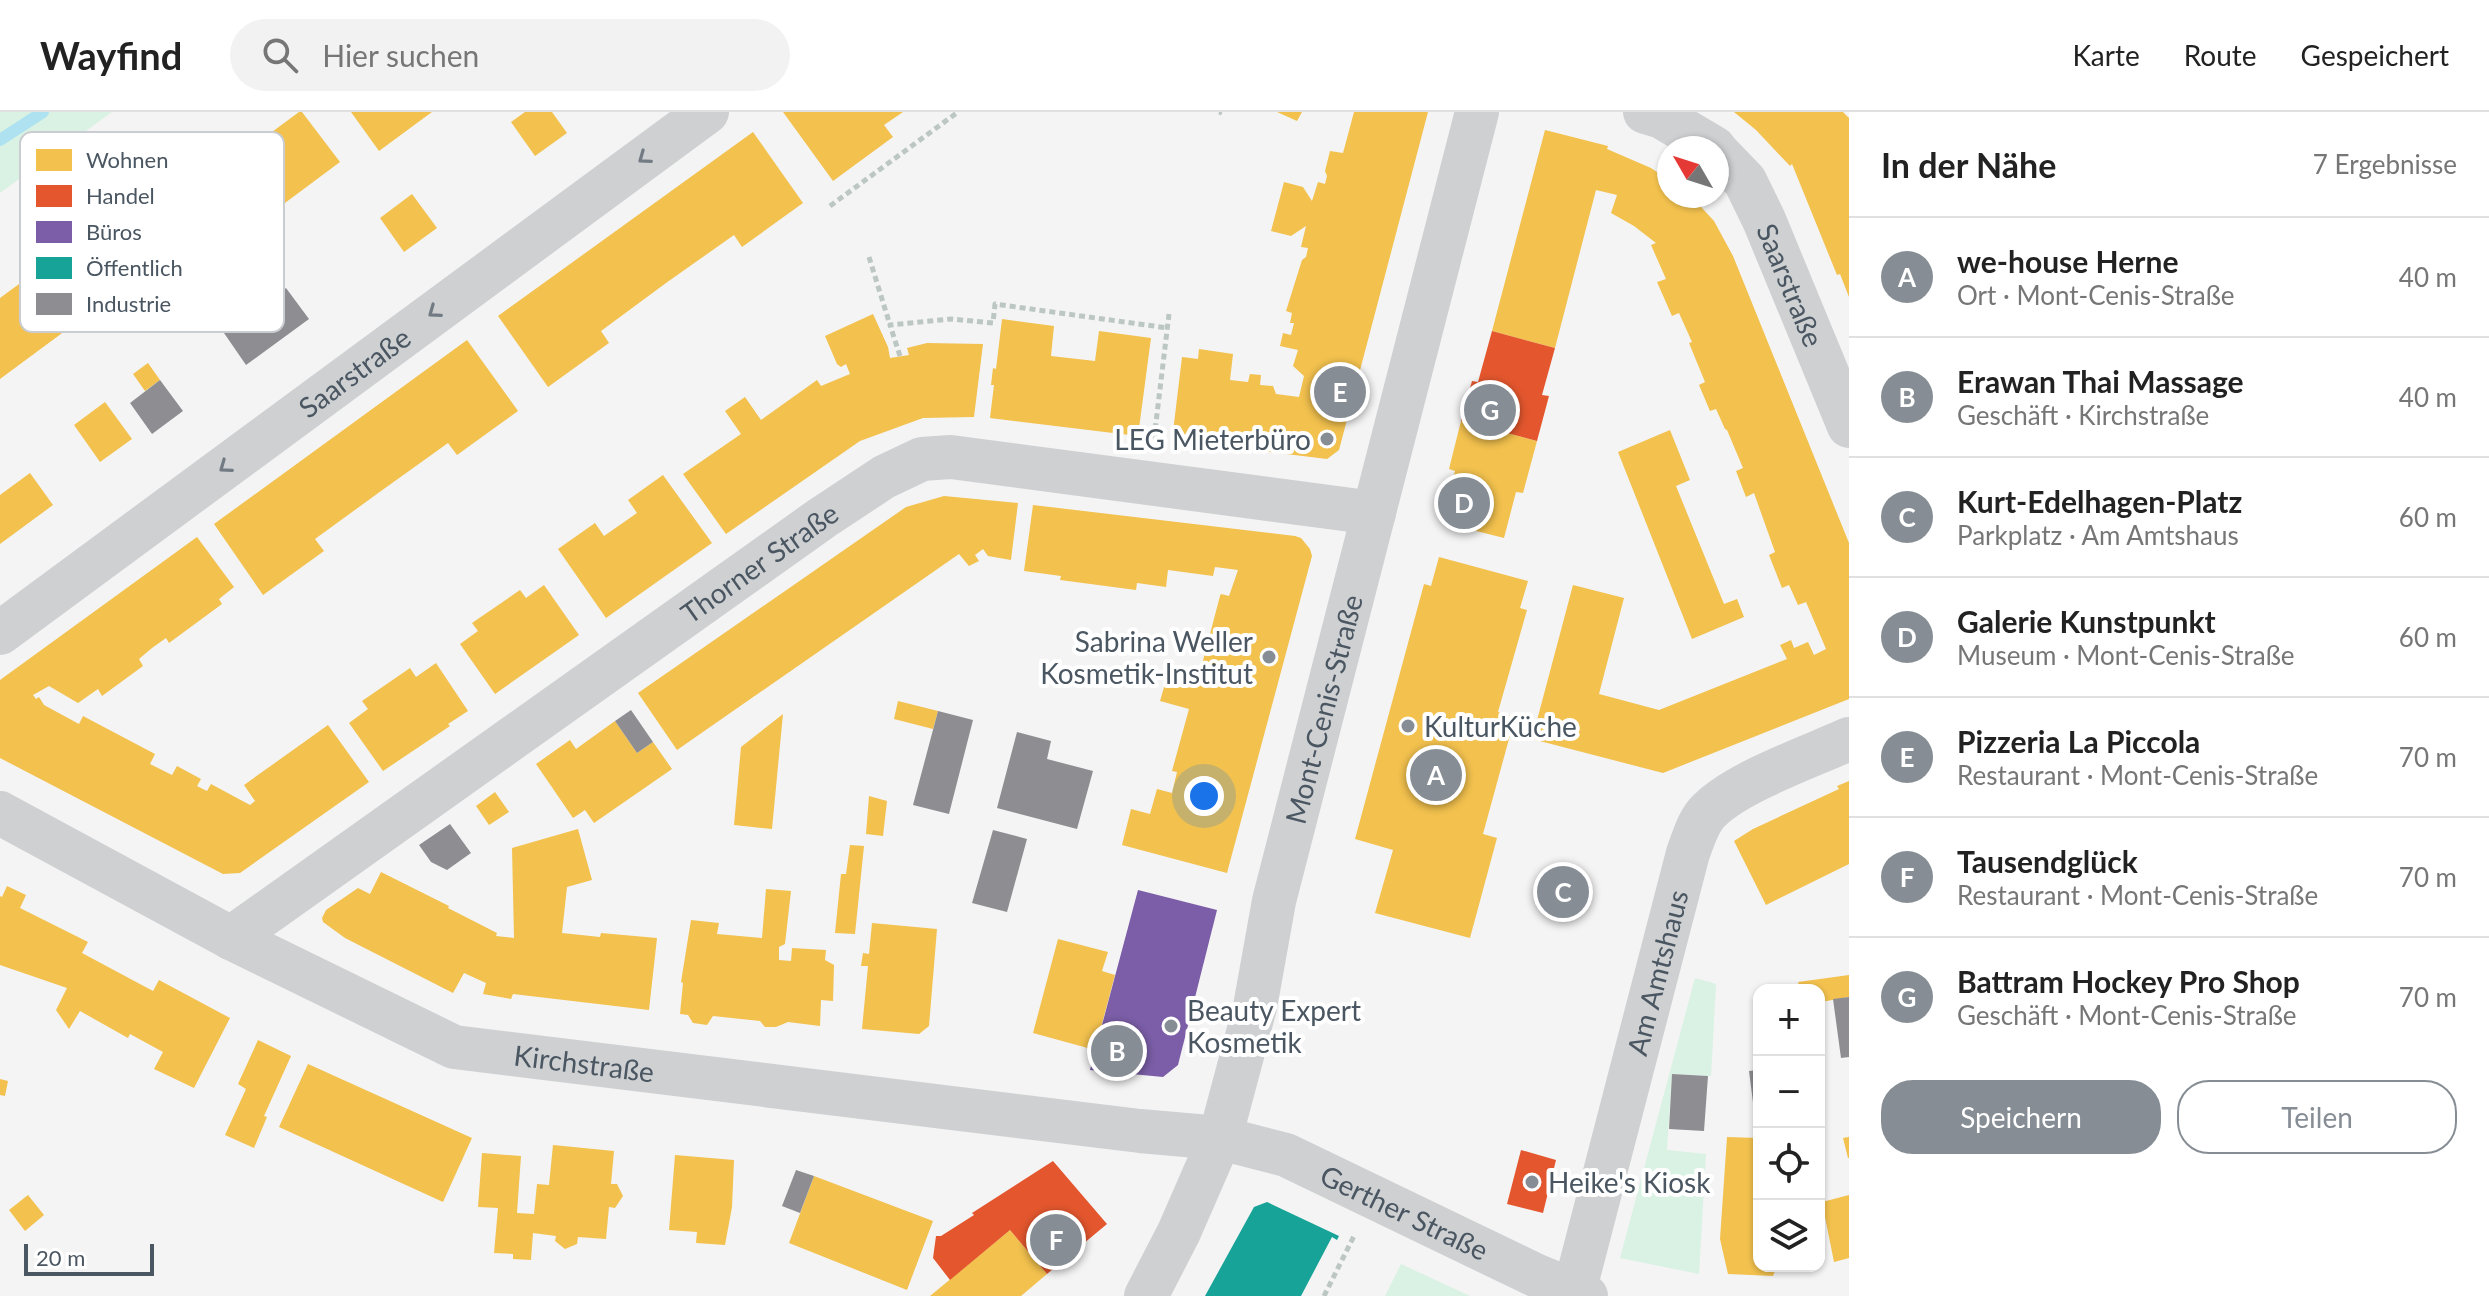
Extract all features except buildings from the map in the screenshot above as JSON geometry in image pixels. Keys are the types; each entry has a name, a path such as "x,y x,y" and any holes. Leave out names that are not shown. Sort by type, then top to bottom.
{"street":[{"name":"Saarstraße","path":"0,633 707,112"},
{"name":"Mont-Cenis-Straße","path":"1146,1296 1179,1232 1220,1138 1255,1007 1274,901 1477,112"},
{"name":"Saarstraße","path":"1645,112 1662,117 1693,136"},
{"name":"Saarstraße","path":"1729,164 1745,181 1764,220 1849,426"},
{"name":"Thorner Straße","path":"231,938 809,527 884,477 922,459 951,457 1325,504 1374,513"},
{"name":"Am Amtshaus","path":"1580,1294 1679,884 1697,827 1707,813 1741,788 1849,739"},
{"name":"Kirchstraße","path":"0,813 231,938 454,1047 1140,1131 1220,1138"},
{"name":"Gerther Straße","path":"1220,1138 1286,1155 1580,1294"}],"path":[{"path":"830,206 958,112"},
{"path":"869,257 900,356"},
{"path":"890,325 951,319 993,323 995,304 1168,328"},
{"path":"1149,484 1169,314"},
{"path":"1324,1296 1351,1243"}],"green space":[{"path":"0,112 112,112 84,132 20,132 20,179 0,193"},
{"path":"1695,978 1716,984 1711,1076 1672,1074 1667,1150 1706,1154 1699,1274 1620,1258"},
{"path":"1401,1264 1470,1296 1385,1296"}],"waterway":[{"path":"0,140 43,112"}],"place":[{"name":"Pizzeria La Piccola","path":"1340,392"},
{"name":"Battram Hockey Pro Shop","path":"1490,410"},
{"name":"LEG Mieterbüro","path":"1327,439"},
{"name":"Galerie Kunstpunkt","path":"1464,503"},
{"name":"Sabrina Weller Kosmetik-Institut","path":"1269,657"},
{"name":"KulturKüche","path":"1408,726"},
{"name":"we-house Herne","path":"1436,775"},
{"name":"Kurt-Edelhagen-Platz","path":"1563,892"},
{"name":"Beauty Expert Kosmetik","path":"1171,1026"},
{"name":"Erawan Thai Massage","path":"1117,1051"},
{"name":"Heike's Kiosk","path":"1532,1182"},
{"name":"Tausendglück","path":"1056,1240"}]}
